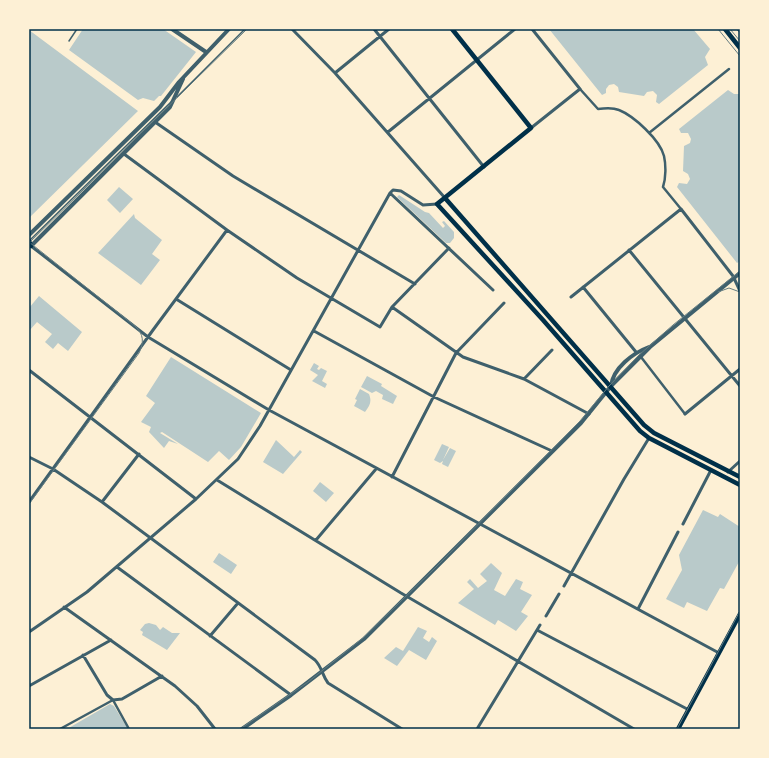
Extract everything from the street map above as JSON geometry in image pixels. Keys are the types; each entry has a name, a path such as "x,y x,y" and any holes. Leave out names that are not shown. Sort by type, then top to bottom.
{"main road":[{"path":"452,29 531,128 438,204 543,320 640,431 649,438 740,485"},
{"path":"725,29 740,48"},
{"path":"445,198 644,425 654,433 740,477"},
{"path":"678,729 740,614"}],"street":[{"path":"172,29 206,52"},
{"path":"29,235 160,107 179,82 228,29"},
{"path":"292,29 388,132 445,198"},
{"path":"374,29 484,166"},
{"path":"334,73 389,29"},
{"path":"388,132 516,29"},
{"path":"532,29 598,109 611,108 627,114 649,133 664,155 663,187 734,277 740,291"},
{"path":"649,133 729,69"},
{"path":"185,76 170,107 124,154 29,244 148,336 269,410 719,653"},
{"path":"531,128 580,88"},
{"path":"155,122 232,176 415,284"},
{"path":"124,154 297,278 380,327 392,307 449,248"},
{"path":"29,632 87,592 196,499 238,459 269,410 332,300 390,193 393,190 401,191 423,205 438,204"},
{"path":"390,193 493,290"},
{"path":"571,297 681,209"},
{"path":"29,502 148,336 228,230"},
{"path":"630,250 740,386"},
{"path":"242,729 291,695 364,638 589,414 611,386 650,347 740,273"},
{"path":"583,287 636,352"},
{"path":"176,299 291,370"},
{"path":"392,477 456,353 504,303"},
{"path":"392,307 463,357 524,379 589,414"},
{"path":"314,331 434,397 552,451"},
{"path":"611,386 612,377 636,352 650,347"},
{"path":"524,379 552,350"},
{"path":"641,357 686,414 723,385 740,369"},
{"path":"29,371 196,499"},
{"path":"564,586 649,438"},
{"path":"102,502 139,454"},
{"path":"29,457 53,469 102,502 315,660 321,666 323,676 328,683 402,729"},
{"path":"728,472 740,461"},
{"path":"316,540 376,469"},
{"path":"683,524 711,470"},
{"path":"217,480 407,596 634,729"},
{"path":"638,609 678,532"},
{"path":"117,567 291,695"},
{"path":"546,616 559,594"},
{"path":"210,636 238,603"},
{"path":"64,607 162,676 197,706 215,729"},
{"path":"477,729 540,625"},
{"path":"537,630 689,710"},
{"path":"29,686 111,640"},
{"path":"84,655 107,695 113,700 129,729"},
{"path":"60,729 113,700 122,699 162,676"}],"lane":[{"path":"69,41 77,29"},
{"path":"29,244 245,29"},
{"path":"737,29 740,32"}],"shaded area":[{"path":"83,29 163,29 196,52 161,96 154,101 143,98 138,100 69,50"},
{"path":"549,29 693,29 710,49 705,57 708,65 659,104 656,102 657,95 653,91 647,92 644,96 619,92 618,87 614,84 609,85 606,89 606,93 602,95"},
{"path":"29,30 138,111 29,218"},
{"path":"728,90 734,94 740,94 740,261 737,263 677,187 679,183 687,184 690,179 688,174 683,171 684,146 690,143 691,139 688,133 681,133 679,129"},
{"path":"119,187 133,199 120,213 107,200"},
{"path":"399,195 425,212 429,213 443,228 445,226 442,222 444,221 454,232 454,238 450,243 446,243 397,197"},
{"path":"134,214 135,218 162,240 152,254 160,260 141,285 98,253"},
{"path":"39,296 82,332 68,351 58,343 53,349 45,342 52,334 37,322 29,331 29,308"},
{"path":"171,357 261,413 241,447 229,460 219,451 208,462 162,432 160,433 178,444 169,441 164,448 149,432 151,427 141,422 155,403 146,396"},
{"path":"314,363 319,366 317,369 319,370 321,368 327,371 322,381 327,384 325,388 312,381 318,375 310,370"},
{"path":"367,376 382,384 381,386 397,396 393,404 382,399 383,395 376,391 372,393 361,387"},
{"path":"360,389 369,394 370,397 370,403 365,412 354,406 357,400 355,399"},
{"path":"276,440 294,457 300,450 302,452 283,474 263,462"},
{"path":"442,444 449,447 443,460 450,448 456,451 448,467 442,464 443,461 440,463 434,460"},
{"path":"320,482 334,493 326,502 313,491"},
{"path":"703,510 718,517 720,514 740,527 740,560 724,589 720,588 707,611 687,602 684,608 666,599 682,570 679,555"},
{"path":"219,553 237,565 231,574 213,562"},
{"path":"491,563 502,573 494,590 505,596 516,579 523,582 520,589 532,595 521,612 528,616 516,631 498,620 495,625 458,603 474,589 467,582 470,579 478,588 487,581 480,574"},
{"path":"149,623 156,625 160,630 163,627 172,633 180,633 167,650 142,635 143,632 140,630 145,624"},
{"path":"418,627 427,631 423,638 429,642 432,637 437,641 426,660 409,650 397,666 384,658 396,647 403,651"},
{"path":"110,704 114,706 128,729 67,729"}],"tram line":[{"path":"29,243 247,29"},
{"path":"718,29 740,56"},
{"path":"730,29 740,41"},
{"path":"29,242 135,326 142,335 142,346 139,353 29,504"},
{"path":"240,729 308,682 364,637 436,567 580,421 609,386 639,355 673,325 740,271"},
{"path":"718,292 729,288 740,292"},
{"path":"677,729 740,611"}]}
